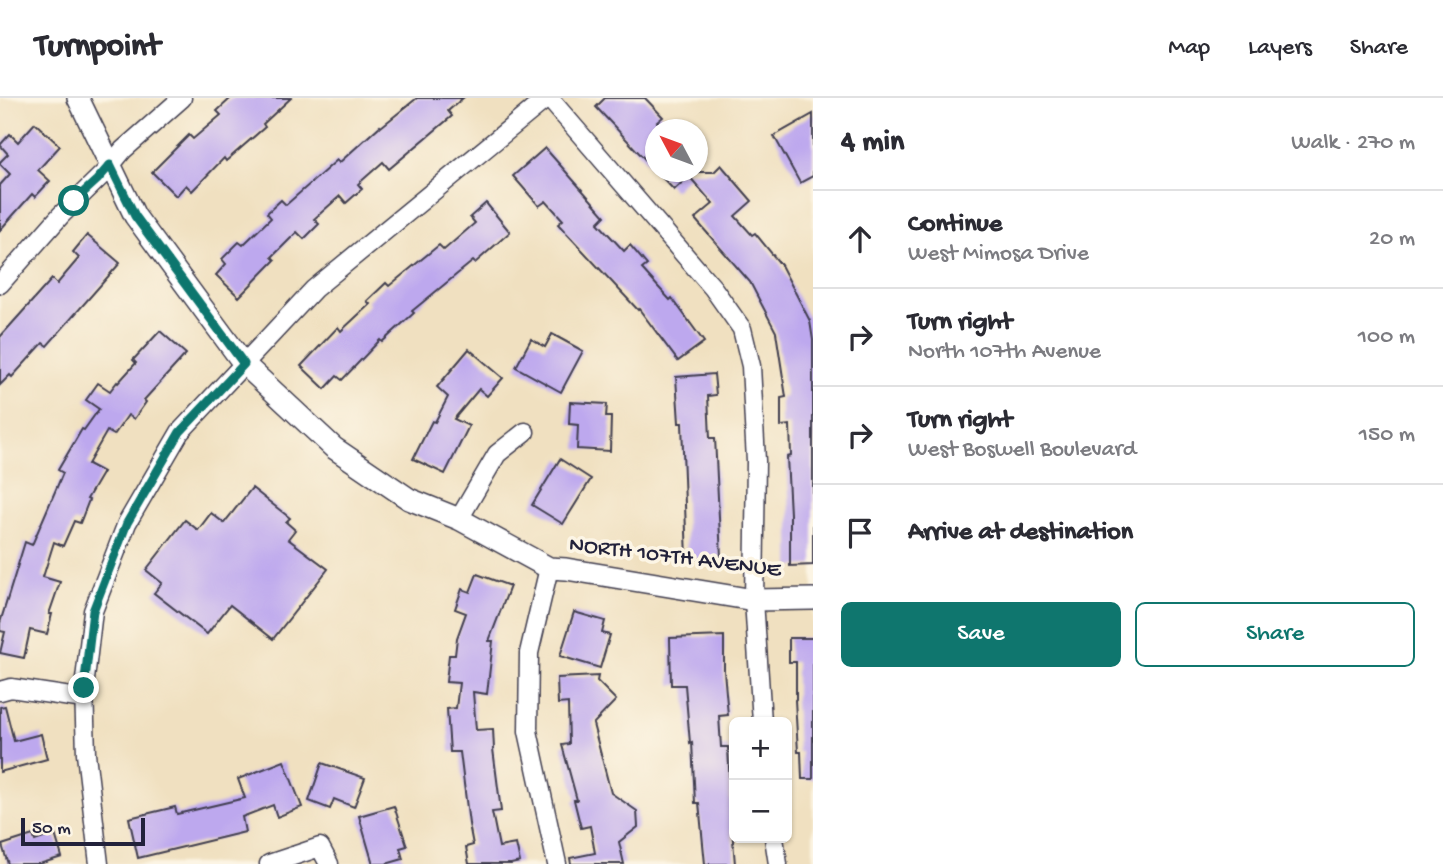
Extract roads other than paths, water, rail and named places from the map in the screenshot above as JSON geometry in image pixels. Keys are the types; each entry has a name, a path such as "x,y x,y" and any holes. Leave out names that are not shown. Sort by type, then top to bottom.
{"street":[{"name":"NORTH 107TH AVENUE","path":"78,98 135,216 244,364 334,448 410,499 459,519 549,568 754,600 813,599"},
{"path":"0,284 122,150 182,98"},
{"path":"99,864 86,754 84,699 93,611 127,523 180,432 314,289 548,98 713,288 742,329 751,366 756,461 754,600 762,717"},
{"path":"459,519 498,454 525,432"},
{"path":"549,568 529,653 528,731 557,864"},
{"path":"0,691 11,688 84,699"},
{"path":"775,843 778,864"},
{"path":"268,864 320,847 328,864"}]}
